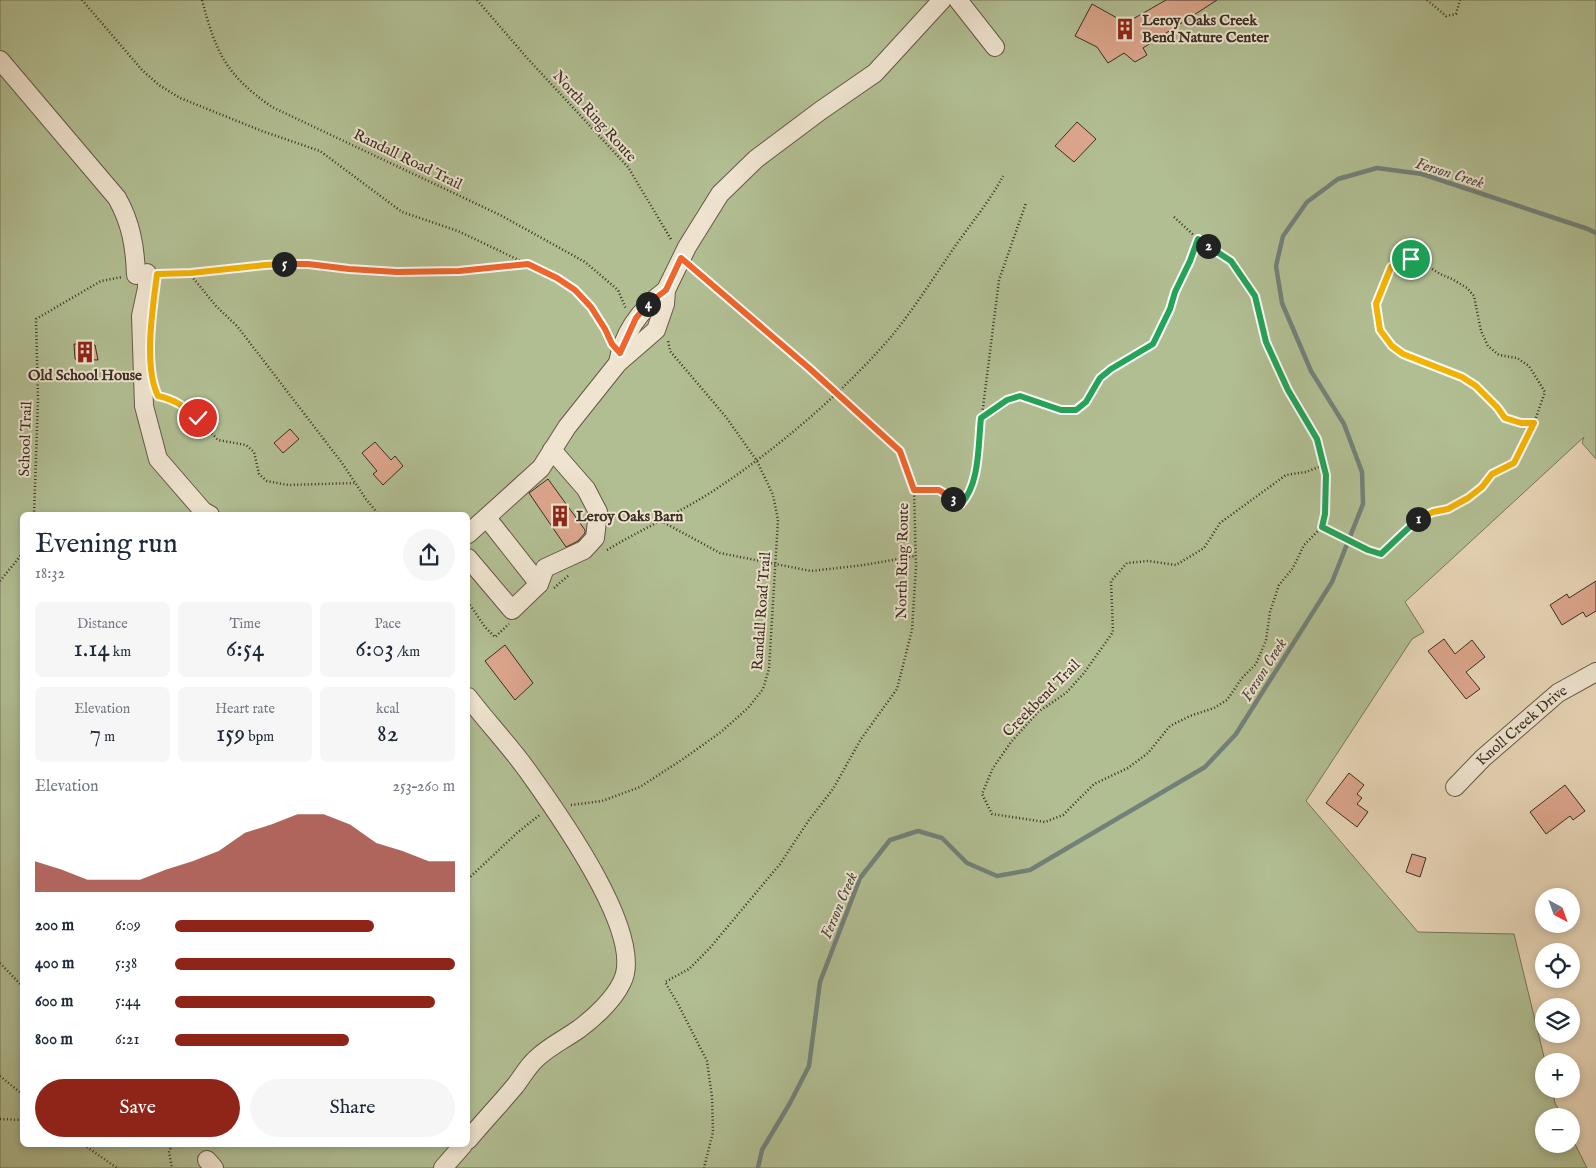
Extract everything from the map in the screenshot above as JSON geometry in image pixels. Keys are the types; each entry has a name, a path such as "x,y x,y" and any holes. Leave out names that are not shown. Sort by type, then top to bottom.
{"street":[{"path":"470,532 541,468 567,427 619,358 656,330 665,304 666,290 684,252 720,194 756,158 875,73 942,0"},
{"path":"958,0 995,46"},
{"path":"0,60 118,198 127,216 136,256 147,288 141,316 144,406 158,459 203,512"},
{"path":"544,588 545,568 584,550 595,538 598,512 586,490 552,450"},
{"path":"487,518 544,588"},
{"path":"470,560 512,610 544,588"},
{"name":"Knoll Creek Drive","path":"1455,787 1483,758 1558,693 1596,672"},
{"path":"470,699 527,770 560,818 606,894 624,942 626,970 623,981 605,1004 580,1028 536,1059 470,1138"},
{"path":"444,1168 461,1147"}],"path":[{"path":"82,0 142,70 159,86 180,98 262,131 320,151 402,212 458,231 557,278 575,290 591,307 605,329 619,358"},
{"name":"Randall Road Trail","path":"202,0 211,34 228,67 237,79 252,93 272,107 502,216 585,262 618,290 626,311"},
{"name":"North Ring Route","path":"477,0 528,59 628,167 684,252 900,451 914,490 915,556 912,630 897,689 861,739 833,789 809,820 780,864 709,949 689,969 665,982 707,1061 712,1097 712,1132 704,1168"},
{"path":"1427,0 1446,16 1456,14 1460,0"},
{"path":"601,554 721,486 757,461 836,393 872,357 916,304 972,221 995,192 1003,176"},
{"path":"914,490 939,490 961,504 968,497 974,479 999,280 1026,202"},
{"path":"1174,217 1198,239 1231,261 1255,296 1266,342 1288,390 1317,439 1326,475 1325,514 1322,527 1368,550 1381,554 1420,517 1448,509 1468,498 1482,487 1492,474 1514,463 1534,423 1545,392 1528,366 1517,358 1499,355 1488,346 1481,331 1474,296 1467,288 1423,263 1411,259 1402,260 1391,267 1376,304 1380,330 1392,346 1403,354 1462,377 1476,386 1505,418 1521,423 1534,423"},
{"path":"981,418 1007,400 1020,396 1061,410 1076,410 1086,402 1100,378 1111,369 1153,344 1170,309 1175,292 1198,239"},
{"name":"School Trail","path":"34,512 38,400 36,319 102,281 142,274 190,273 273,264 308,264 397,272 459,271 528,264"},
{"path":"190,273 216,306 236,326 338,457 376,512"},
{"name":"Randall Road Trail","path":"570,805 602,801 640,787 721,732 748,708 763,689 770,669 778,520 773,495 757,461 726,417 670,351 665,337"},
{"path":"155,390 158,396 171,398 187,408 218,440 246,445 254,452 259,474 267,481 288,485 356,483"},
{"name":"Creekbend Trail","path":"1322,527 1304,545 1292,568 1279,585 1270,612 1266,640 1256,664 1242,678 1227,700 1214,708 1190,716 1170,726 1148,753 1128,768 1094,784 1063,815 1045,822 992,814 982,794 993,768 1011,742 1038,712 1066,693 1084,673 1114,632 1111,581 1127,563 1148,561 1176,565 1204,548 1220,523 1286,475 1306,472 1324,465"},
{"path":"661,521 720,553 811,571 864,565 915,556"},
{"path":"0,581 20,556"},
{"path":"544,588 571,574"},
{"path":"470,605 485,627 495,637 514,621"},
{"path":"470,877 518,832 541,814 549,811"},
{"path":"0,963 20,984"},
{"path":"0,1076 20,1092"},
{"path":"0,1119 20,1120"},
{"path":"87,1147 117,1168"},
{"path":"171,1147 169,1152 172,1168"}],"green space":[{"path":"0,0 1596,0 1596,459 1582,443 1584,437 1405,602 1424,632 1412,639 1306,801 1418,932 1514,934 1535,1020 1535,1043 1541,1043 1543,1053 1535,1053 1535,1098 1554,1098 1558,1108 1535,1108 1535,1153 1580,1153 1587,1168 0,1168"}],"building":[{"name":"Leroy Oaks Creek Bend Nature Center","path":"1166,0 1217,0 1143,48 1147,55 1135,62 1124,53 1108,63 1097,47 1075,36 1092,4 1126,23"},
{"path":"1077,122 1096,139 1074,162 1055,146"},
{"name":"Old School House","path":"74,344 95,345 98,360 75,359"},
{"path":"290,429 299,439 283,453 274,443"},
{"path":"375,442 391,460 395,456 403,466 383,485 373,474 377,471 362,453"},
{"name":"Leroy Oaks Barn","path":"548,479 585,530 585,533 578,541 566,547 529,493"},
{"path":"1596,581 1596,611 1586,617 1583,612 1562,625 1550,605 1567,594 1569,598"},
{"path":"1444,639 1455,654 1472,640 1485,657 1466,672 1480,689 1466,699 1428,651"},
{"path":"505,645 533,683 515,700 485,661"},
{"path":"1349,773 1364,785 1357,794 1362,798 1357,804 1368,812 1357,827 1326,803"},
{"path":"1565,785 1585,811 1573,820 1570,816 1546,834 1530,812"},
{"path":"1412,854 1426,858 1420,877 1406,872"}],"waterway":[{"name":"Ferson Creek","path":"758,1168 762,1150 809,1066 820,982 860,878 890,840 918,831 942,838 967,863 997,876 1030,870 1205,767 1236,734 1332,582 1363,504 1362,472 1344,424 1311,371 1282,303 1276,266 1283,236 1307,202 1338,179 1377,168 1422,174 1596,233"}],"place":[{"name":"Leroy Oaks Creek Bend Nature Center","path":"1125,29"},
{"name":"Old School House","path":"85,352"},
{"name":"Leroy Oaks Barn","path":"560,516"}],"route":[{"path":"198,418 171,398 158,396 152,384 153,310 157,274 191,273 265,265 308,264 397,272 459,271 528,264 557,278 575,290 591,307 612,344 620,353 636,318 651,301 666,290 681,258 809,368 900,451 914,490 939,490 961,504 968,497 974,479 981,418 1007,400 1020,396 1061,410 1076,410 1086,402 1100,378 1111,369 1153,344 1170,309 1175,292 1198,239 1231,261 1255,296 1266,342 1288,390 1317,439 1326,475 1325,514 1322,527 1368,550 1381,554 1402,532 1420,517 1448,509 1468,498 1482,487 1492,474 1514,463 1534,423 1521,423 1505,418 1476,386 1462,377 1403,354 1392,346 1380,330 1376,304 1391,267 1402,260 1411,259"}]}
